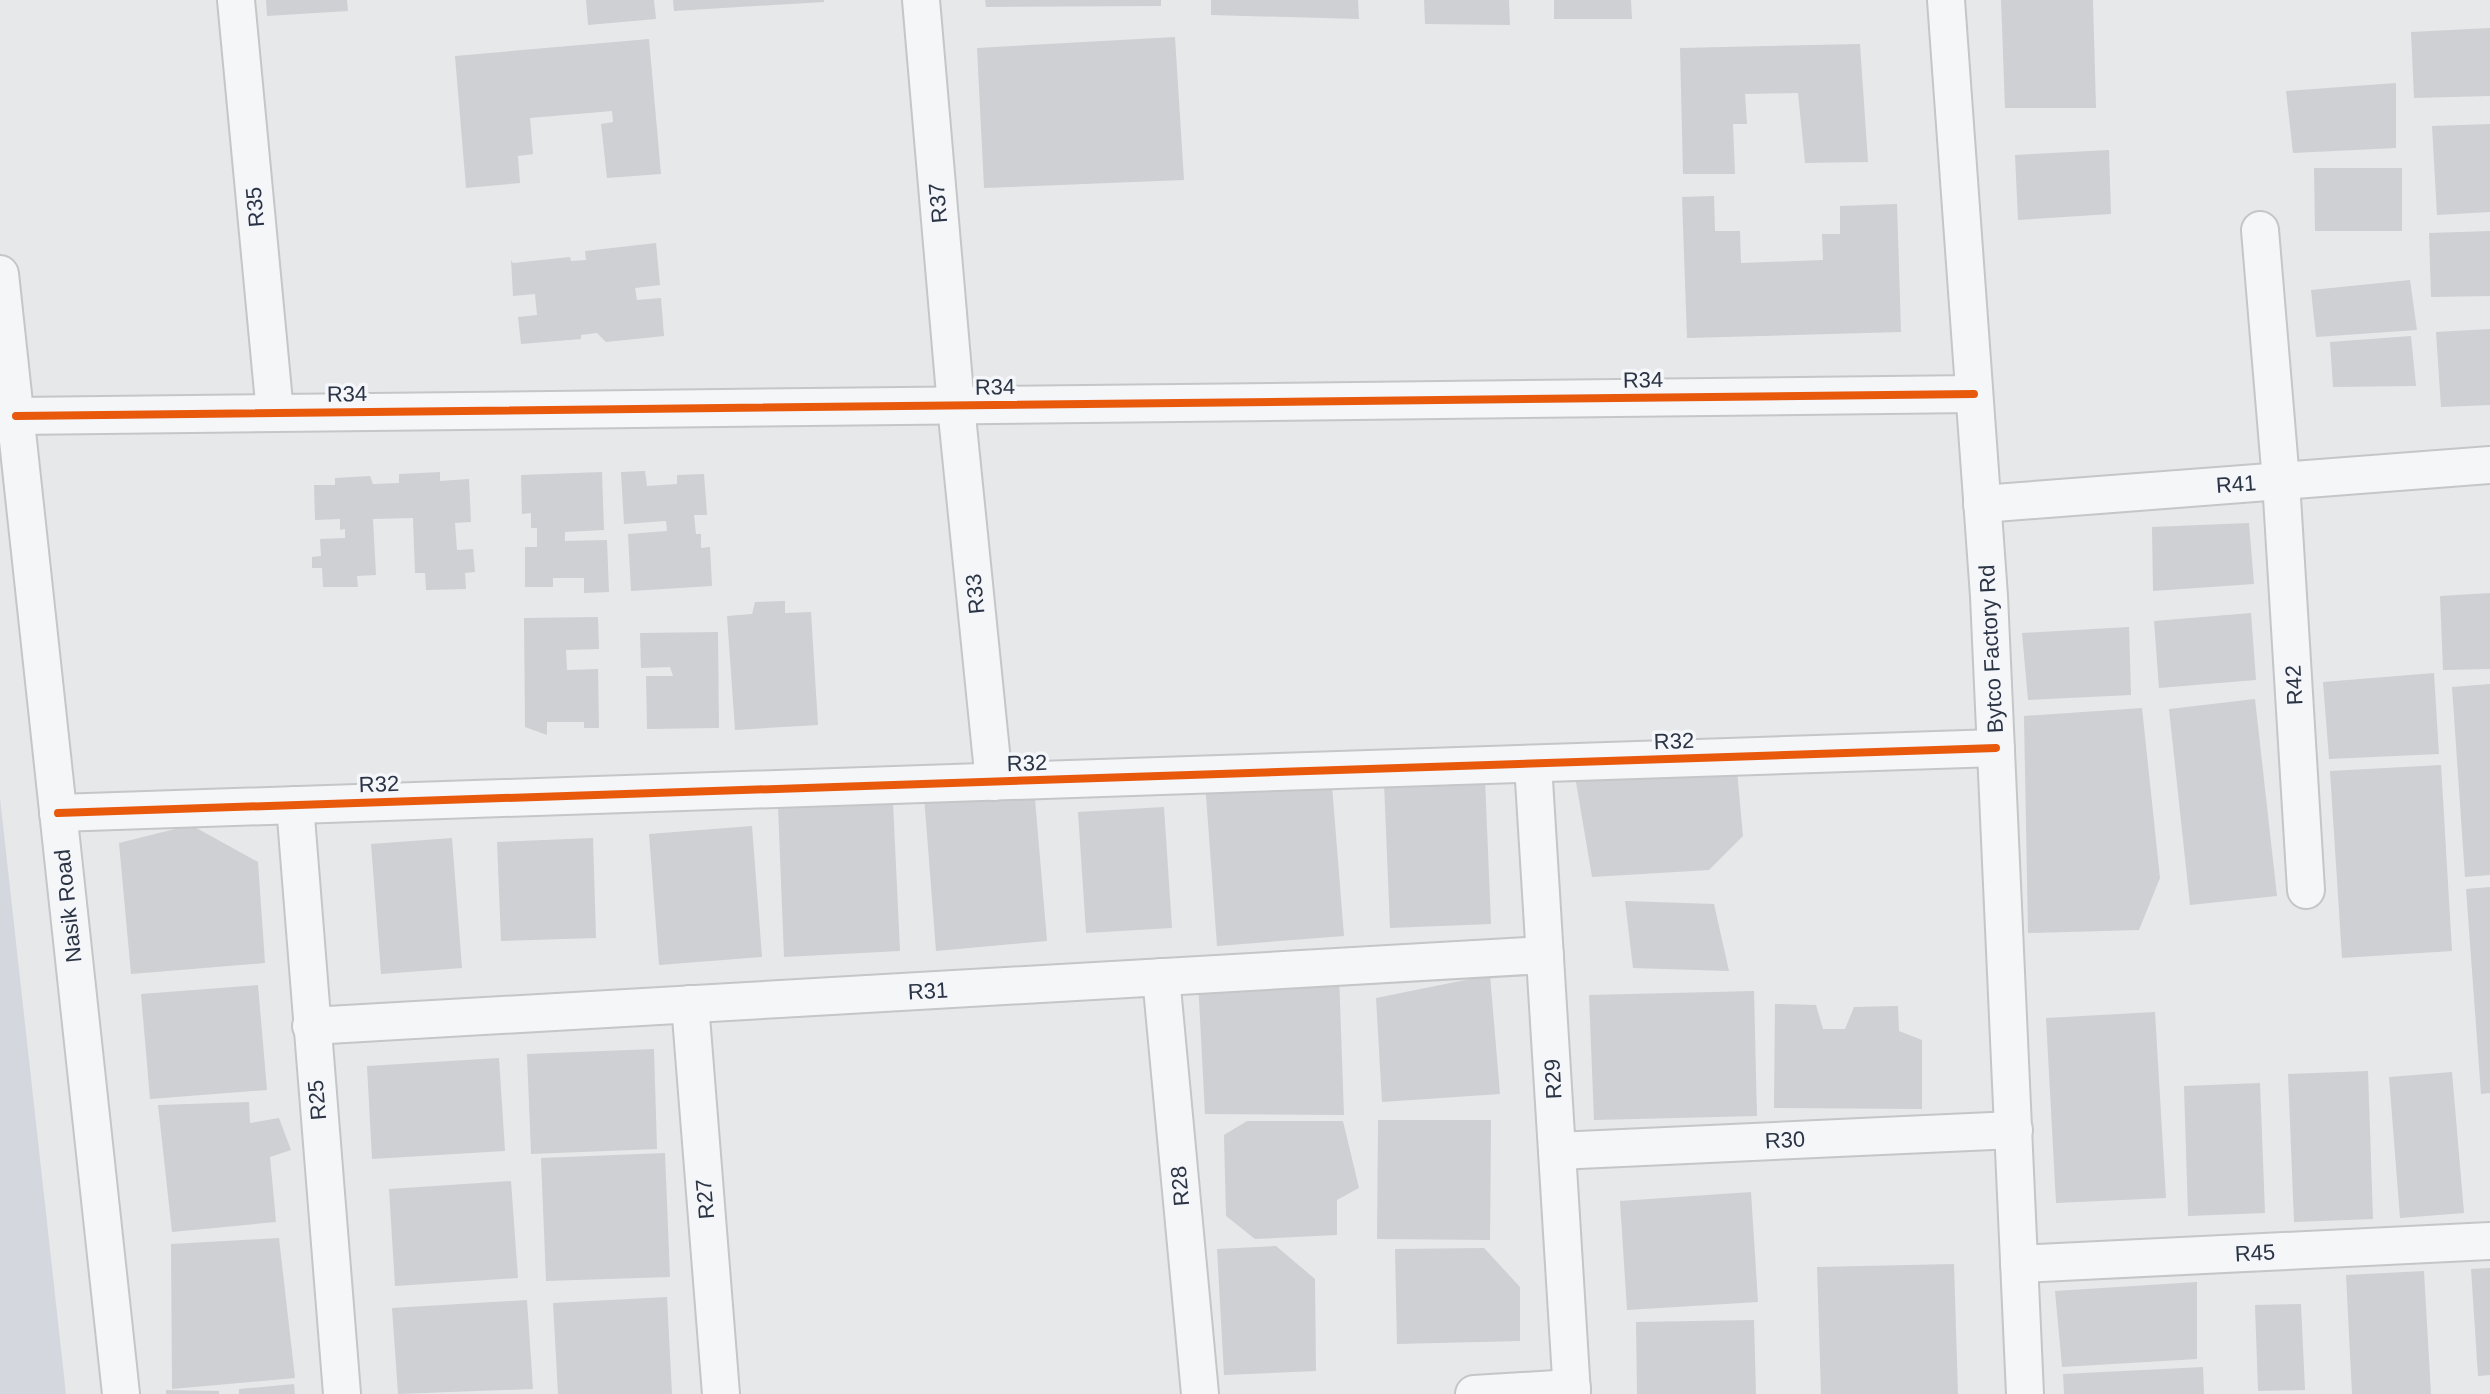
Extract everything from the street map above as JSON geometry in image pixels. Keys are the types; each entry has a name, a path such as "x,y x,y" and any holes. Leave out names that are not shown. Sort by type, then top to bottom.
{"street":[{"name":"R35","path":"236,0 275,413"},
{"name":"R37","path":"921,0 956,406"},
{"name":"Bytco Factory Rd","path":"1946,0 1996,748 2025,1394"},
{"name":"R42","path":"2260,230 2281,481 2306,890"},
{"name":"Nasik Road","path":"0,274 121,1394"},
{"name":"R34","path":"16,416 1974,394"},
{"name":"R33","path":"956,406 994,782"},
{"name":"R41","path":"1982,504 2490,465"},
{"name":"R32","path":"58,813 1996,748"},
{"name":"R29","path":"1533,764 1572,1391"},
{"name":"R25","path":"295,805 342,1394"},
{"name":"R31","path":"311,1026 1545,955"},
{"name":"R28","path":"1161,977 1200,1394"},
{"name":"R27","path":"690,1004 721,1394"},
{"name":"R30","path":"1557,1151 2014,1130"},
{"name":"R45","path":"2019,1264 2490,1241"},
{"path":"1474,1394 1572,1391"}],"shaded area":[{"path":"0,798 66,1394 0,1394"}],"building":[{"path":"266,0 347,0 348,11 267,16"},
{"path":"586,0 654,0 656,19 588,25"},
{"path":"673,0 824,0 824,2 674,11"},
{"path":"985,0 1161,0 1161,6 986,7"},
{"path":"1211,0 1358,0 1359,19 1211,15"},
{"path":"1424,0 1509,0 1510,25 1425,24"},
{"path":"1554,0 1631,0 1632,19 1554,19"},
{"path":"2001,0 2093,0 2096,108 2005,108"},
{"path":"2490,28 2490,96 2414,98 2411,32"},
{"path":"1175,37 1184,180 984,188 977,48"},
{"path":"649,39 661,174 607,178 601,124 613,122 612,111 530,118 533,154 518,156 520,183 466,188 455,56"},
{"path":"1860,44 1868,162 1805,163 1798,93 1745,94 1747,124 1733,124 1735,174 1683,174 1680,48"},
{"path":"2396,83 2396,148 2293,153 2286,91"},
{"path":"2490,124 2490,212 2437,215 2432,126"},
{"path":"2109,150 2111,214 2018,220 2015,155"},
{"path":"2314,168 2402,168 2402,231 2315,231"},
{"path":"1714,196 1715,231 1740,231 1741,263 1823,260 1822,234 1840,234 1840,206 1897,204 1901,332 1687,338 1682,197"},
{"path":"2490,231 2490,296 2431,297 2429,233"},
{"path":"656,243 660,285 635,288 637,300 661,298 664,336 606,342 597,333 581,335 581,339 521,344 518,317 537,315 535,294 513,296 511,260 513,263 570,257 571,261 586,260 585,251"},
{"path":"2410,280 2417,330 2316,337 2311,290"},
{"path":"2490,329 2490,405 2441,407 2436,332"},
{"path":"2411,336 2416,386 2333,387 2330,342"},
{"path":"645,471 647,486 677,484 677,475 704,474 707,515 694,515 696,534 701,534 701,548 710,547 712,586 631,591 628,534 667,531 666,521 624,524 621,472"},
{"path":"440,472 440,481 469,479 471,522 455,523 457,550 473,549 475,572 465,573 466,589 426,590 425,573 415,573 413,518 373,519 376,575 357,576 358,587 323,587 322,568 312,568 312,557 321,556 320,539 345,538 345,529 340,530 340,519 315,520 314,485 335,485 335,478 370,476 373,484 399,483 399,474"},
{"path":"602,472 604,530 565,532 565,541 607,540 609,592 584,593 584,578 553,578 553,587 525,587 525,547 537,547 537,528 531,528 531,513 522,514 521,475"},
{"path":"2249,523 2254,584 2153,591 2152,527"},
{"path":"2490,593 2490,669 2443,670 2440,596"},
{"path":"785,601 785,613 811,612 818,725 735,730 727,616 752,614 755,602"},
{"path":"2251,613 2256,680 2159,688 2154,621"},
{"path":"598,617 599,649 566,650 567,670 598,669 599,728 584,728 584,722 547,722 547,735 525,727 524,618"},
{"path":"2129,627 2131,695 2028,700 2022,633"},
{"path":"718,632 719,728 647,729 646,676 673,676 670,667 641,668 640,633"},
{"path":"2434,673 2439,754 2329,759 2323,682"},
{"path":"2490,684 2490,875 2465,877 2452,687"},
{"path":"2255,699 2277,896 2190,905 2169,709"},
{"path":"2142,708 2160,878 2139,930 2028,933 2024,716"},
{"path":"1735,749 1743,836 1709,870 1592,877 1575,776"},
{"path":"1484,754 1491,924 1390,928 1383,758"},
{"path":"2441,765 2452,951 2342,958 2330,771"},
{"path":"1331,773 1344,936 1217,946 1205,782"},
{"path":"1034,787 1047,941 936,951 924,796"},
{"path":"893,802 900,951 784,957 778,807"},
{"path":"1164,807 1172,928 1086,933 1078,812"},
{"path":"191,825 258,862 265,963 131,974 119,843"},
{"path":"752,826 762,957 659,965 649,834"},
{"path":"452,838 462,968 381,974 371,844"},
{"path":"593,838 596,938 501,941 497,842"},
{"path":"2490,887 2490,1093 2481,1094 2466,889"},
{"path":"1625,901 1714,904 1729,971 1633,968"},
{"path":"1339,974 1344,1115 1205,1114 1198,981"},
{"path":"1490,975 1500,1094 1382,1102 1376,998"},
{"path":"258,985 267,1090 150,1099 141,994"},
{"path":"1754,991 1757,1116 1594,1120 1589,995"},
{"path":"1775,1004 1816,1005 1823,1029 1845,1029 1854,1007 1898,1006 1899,1031 1922,1040 1922,1109 1774,1108"},
{"path":"2155,1012 2166,1198 2056,1203 2046,1018"},
{"path":"654,1049 657,1149 531,1154 527,1054"},
{"path":"499,1058 505,1151 372,1159 367,1066"},
{"path":"2368,1071 2373,1219 2294,1222 2288,1074"},
{"path":"2452,1072 2464,1213 2400,1218 2389,1077"},
{"path":"2260,1083 2265,1213 2188,1216 2184,1086"},
{"path":"249,1102 250,1123 279,1118 291,1150 270,1157 276,1222 172,1232 158,1105"},
{"path":"1378,1120 1491,1120 1490,1240 1377,1239"},
{"path":"1247,1121 1343,1121 1359,1188 1337,1200 1337,1235 1255,1239 1226,1216 1224,1135"},
{"path":"665,1153 670,1277 546,1281 541,1158"},
{"path":"511,1181 518,1278 395,1286 389,1189"},
{"path":"1751,1192 1758,1302 1627,1310 1620,1201"},
{"path":"279,1238 295,1378 172,1389 171,1244"},
{"path":"1276,1246 1315,1279 1316,1371 1224,1375 1217,1249"},
{"path":"1484,1248 1520,1287 1520,1341 1397,1344 1395,1249"},
{"path":"1954,1264 1958,1394 1821,1394 1817,1267"},
{"path":"2490,1268 2490,1375 2478,1376 2471,1269"},
{"path":"2424,1271 2431,1394 2352,1394 2346,1275"},
{"path":"2197,1282 2197,1359 2062,1367 2055,1291"},
{"path":"667,1297 672,1394 558,1394 553,1303"},
{"path":"527,1300 533,1389 398,1394 392,1308"},
{"path":"2301,1304 2305,1390 2258,1391 2255,1305"},
{"path":"1754,1320 1756,1394 1637,1394 1636,1322"},
{"path":"2203,1367 2204,1394 2064,1394 2063,1374"},
{"path":"294,1384 295,1394 239,1394 239,1389"},
{"path":"166,1390 219,1391 219,1394 166,1394"}],"cycle path":[{"path":"16,416 1974,394"},
{"path":"58,813 1996,748"}]}
